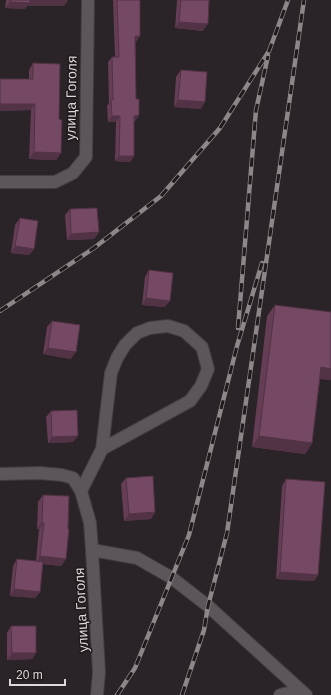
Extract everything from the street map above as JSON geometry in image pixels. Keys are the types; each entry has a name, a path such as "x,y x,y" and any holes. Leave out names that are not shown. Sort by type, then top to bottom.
{"street":[{"name":"улица Гоголя","path":"0,182 55,182 73,173 86,157 88,0"},
{"path":"0,474 40,473 62,475 72,478 81,491 102,450 111,372 125,345 137,333 150,328 168,326 184,331 202,348 208,369 200,386 190,401 102,450"},
{"name":"улица Гоголя","path":"81,491 90,523 99,672 97,695"},
{"path":"92,550 137,558 172,578 208,606 303,692"},
{"path":"280,695 303,692"}],"building":[{"path":"10,0 30,0 30,3 10,2"},
{"path":"117,0 140,0 140,36 135,36 136,99 139,99 139,115 134,116 134,156 119,156 120,116 112,116 112,57 119,57"},
{"path":"181,0 209,0 208,24 179,22"},
{"path":"33,63 60,64 59,119 62,120 61,153 34,152 35,104 0,104 0,79 33,79"},
{"path":"181,70 207,72 205,102 178,100"},
{"path":"97,208 99,232 71,234 70,209"},
{"path":"20,218 38,221 34,249 15,246"},
{"path":"149,270 173,273 170,301 146,298"},
{"path":"275,305 331,312 331,369 321,367 312,443 259,436"},
{"path":"52,321 80,325 76,352 48,348"},
{"path":"77,410 78,436 52,437 51,411"},
{"path":"153,476 155,512 129,514 126,478"},
{"path":"286,479 325,482 318,575 280,572"},
{"path":"43,495 69,496 69,529 66,559 40,556 44,523 42,523"},
{"path":"17,559 43,562 40,592 14,589"},
{"path":"11,626 36,626 36,653 12,653"}],"railway":[{"path":"0,311 94,248 161,196 220,128 269,51 288,0"},
{"path":"182,695 204,630 208,606 227,533 304,0"},
{"path":"238,328 256,110 268,56"},
{"path":"117,695 135,668 189,535 237,346 262,263"}]}
